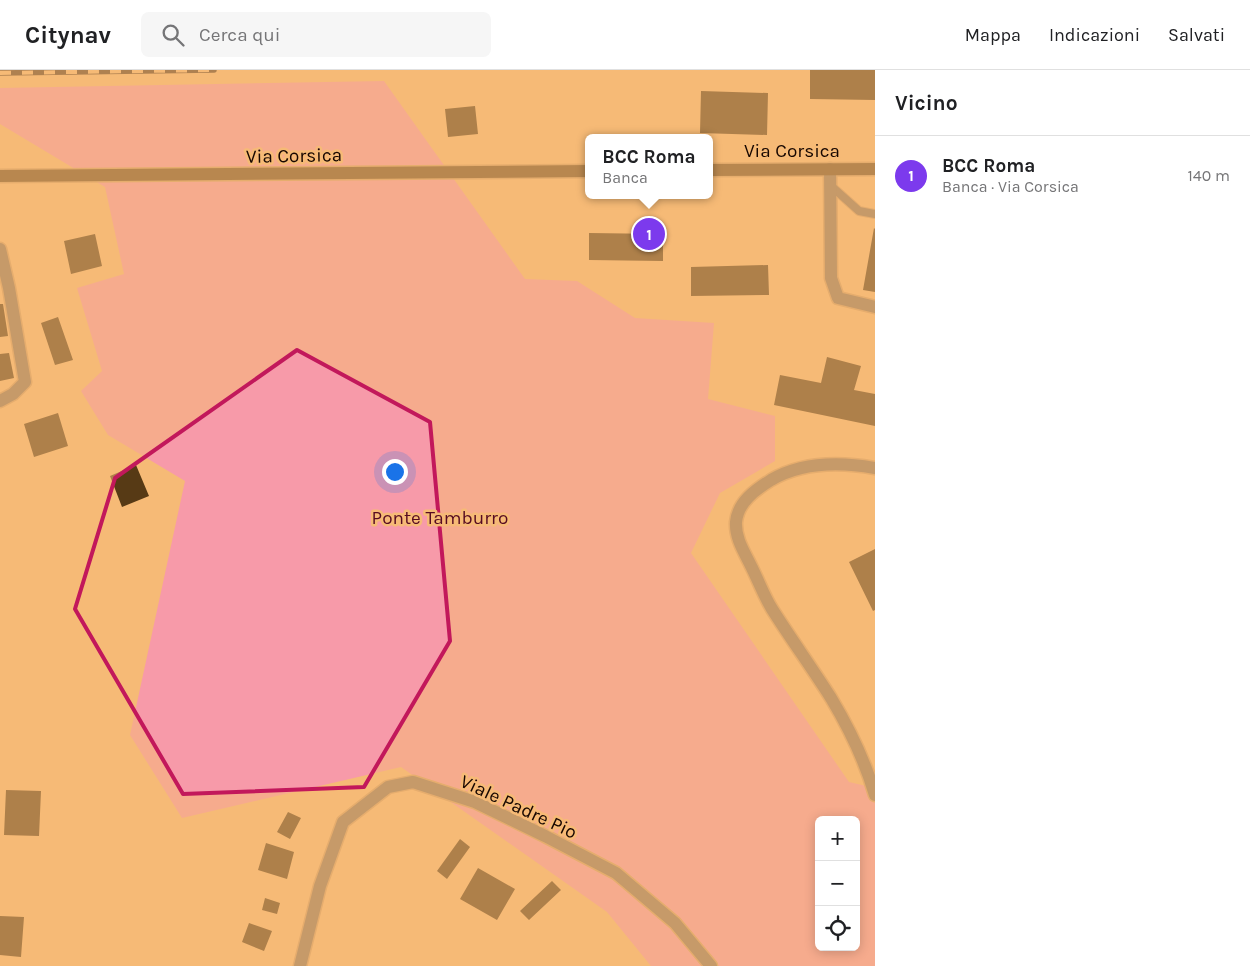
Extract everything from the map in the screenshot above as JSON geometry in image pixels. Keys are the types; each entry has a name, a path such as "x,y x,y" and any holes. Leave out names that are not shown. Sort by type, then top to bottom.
{"main road":[{"name":"Via Corsica","path":"713,170 875,168"},
{"name":"Via Corsica","path":"0,176 585,171"}],"street":[{"path":"830,169 831,278 838,298 875,307"},
{"path":"0,250 26,382 13,394 0,401"},
{"path":"875,468 855,465 831,465 802,468 778,477 757,488 742,504 736,521 737,537 771,607 832,700 868,771 875,795"},
{"name":"Viale Padre Pio","path":"300,966 320,886 344,822 388,787 413,782 474,802 616,874 676,922 711,966"}],"lane":[{"path":"830,185 859,211 875,214"}],"highlighted area":[{"path":"297,350 430,422 450,641 364,787 183,794 75,609 115,478"}],"green space":[{"name":"Ponte Tamburro","path":"384,81 525,279 577,281 635,318 714,323 708,399 775,416 775,461 720,493 691,553 849,782 875,788 875,966 651,966 607,912 401,767 182,818 130,735 185,481 108,435 81,391 102,371 77,288 124,274 105,187 0,124 0,88"}],"building":[{"path":"810,70 875,70 875,100 810,99"},
{"path":"701,91 768,93 767,135 700,133"},
{"path":"475,106 478,134 448,137 445,109"},
{"path":"875,229 875,292 863,290"},
{"path":"589,233 663,234 663,261 589,260"},
{"path":"95,234 102,266 71,274 64,241"},
{"path":"768,265 769,295 691,296 691,267"},
{"path":"0,304 3,304 8,336 0,337"},
{"path":"58,317 73,360 55,365 41,323"},
{"path":"9,353 14,378 0,381 0,354"},
{"path":"827,357 861,366 854,390 875,394 875,426 774,405 780,375 821,383"},
{"path":"58,413 68,446 34,457 24,424"},
{"path":"136,465 149,496 122,507 110,476"},
{"path":"875,549 875,610 873,611 849,562"},
{"path":"6,790 41,791 39,836 4,835"},
{"path":"288,812 301,818 290,839 277,832"},
{"path":"460,839 470,847 447,879 437,871"},
{"path":"266,843 294,852 287,879 258,870"},
{"path":"478,868 515,889 497,920 460,899"},
{"path":"552,881 561,890 529,920 520,911"},
{"path":"265,898 280,903 277,914 262,910"},
{"path":"0,916 24,917 21,957 0,955"},
{"path":"249,923 272,931 264,951 242,942"}],"railway":[{"path":"0,73 214,70"}],"place":[{"name":"BCC Roma","path":"649,234"}]}
